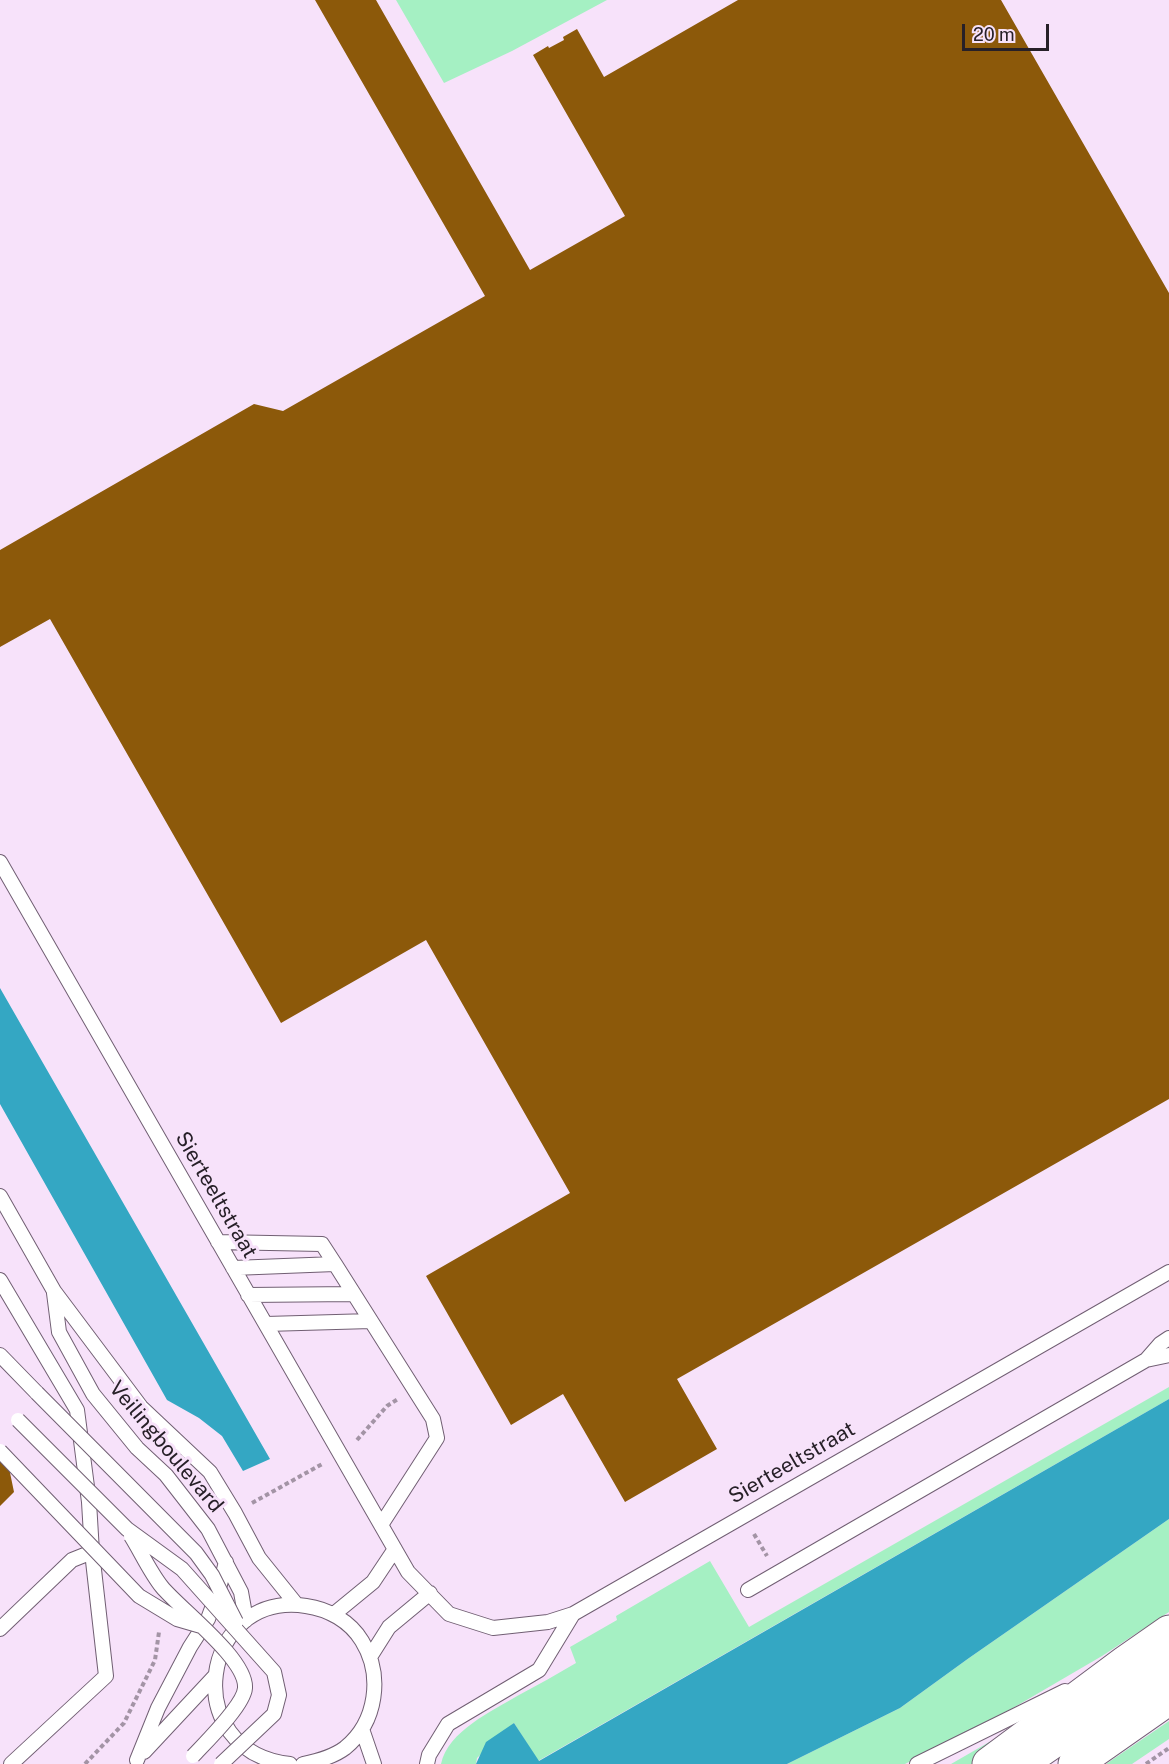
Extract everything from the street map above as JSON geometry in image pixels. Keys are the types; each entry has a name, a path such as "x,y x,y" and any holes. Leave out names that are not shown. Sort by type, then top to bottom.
{"main road":[{"path":"989,1764 1169,1632"},
{"path":"1020,1764 1169,1662"},
{"path":"1075,1764 1169,1698"}],"lane":[{"name":"Sierteeltstraat","path":"0,862 408,1572 449,1614 493,1629 548,1622 573,1614 1169,1272"},
{"name":"Veilingboulevard","path":"0,1196 54,1291 141,1407 210,1472 259,1558 296,1604"},
{"path":"218,1242 322,1244 433,1419 438,1438 381,1525"},
{"path":"233,1268 335,1264"},
{"path":"0,1280 77,1410 89,1502 92,1552 106,1676 11,1764"},
{"name":"Veilingboulevard","path":"54,1291 59,1332 93,1394 137,1448 166,1475 208,1528 241,1592 246,1620"},
{"path":"248,1294 354,1294"},
{"path":"266,1324 371,1321"},
{"path":"748,1590 1146,1360 1160,1344 1169,1338"},
{"path":"0,1355 196,1552 212,1575 247,1642"},
{"path":"1146,1360 1169,1355"},
{"path":"18,1420 127,1529 182,1569 274,1672 279,1695 274,1714 221,1764"},
{"path":"0,1451 139,1596 177,1619 202,1626"},
{"path":"127,1529 162,1587 240,1667 245,1688 236,1709 189,1760"},
{"path":"334,1614 373,1582 395,1549"},
{"path":"0,1629 72,1560 92,1552"},
{"path":"135,1762 158,1708 190,1647 208,1619 226,1562"},
{"path":"370,1657 389,1627 429,1593"},
{"path":"290,1764 272,1763 253,1754 235,1739 222,1721 215,1700 214,1677 219,1655 230,1636 246,1620 261,1611 296,1604 315,1607 334,1614 349,1625 362,1640 370,1657 375,1681 372,1706 362,1729 345,1748 323,1760 303,1764"},
{"path":"427,1764 429,1755 448,1724 539,1670 573,1614"},
{"path":"917,1764 1126,1662"},
{"path":"135,1762 214,1677"},
{"path":"362,1729 374,1764"}],"path":[{"path":"743,1516 777,1573"},
{"path":"1146,1764 1169,1748"}],"green space":[{"path":"396,0 607,0 512,51 444,83"},
{"path":"1169,1387 1169,1399 538,1761 514,1723 477,1758 476,1764 441,1764 452,1742 472,1723 576,1663 570,1647 617,1620 616,1616 710,1561 749,1627"},
{"path":"1169,1519 1169,1612 1102,1656 989,1722 905,1764 787,1764 900,1708"},
{"path":"1169,1721 1169,1739 1132,1764 1106,1764"},
{"path":"991,1741 993,1752 977,1764 951,1764"}],"water":[{"path":"0,988 270,1459 243,1471 222,1436 199,1418 167,1400 0,1104"},
{"path":"1169,1399 1169,1519 900,1708 787,1764 476,1764 486,1742 514,1723 539,1761"}],"building":[{"path":"315,0 376,0 530,270 625,216 533,55 564,40 563,37 577,29 604,77 738,0 1001,0 1169,293 1169,1099 677,1379 717,1449 625,1502 563,1394 511,1425 426,1276 570,1193 426,940 281,1023 50,619 0,647 0,550 254,404 283,411 485,296"},
{"path":"0,1454 8,1463 14,1492 0,1506"}]}
